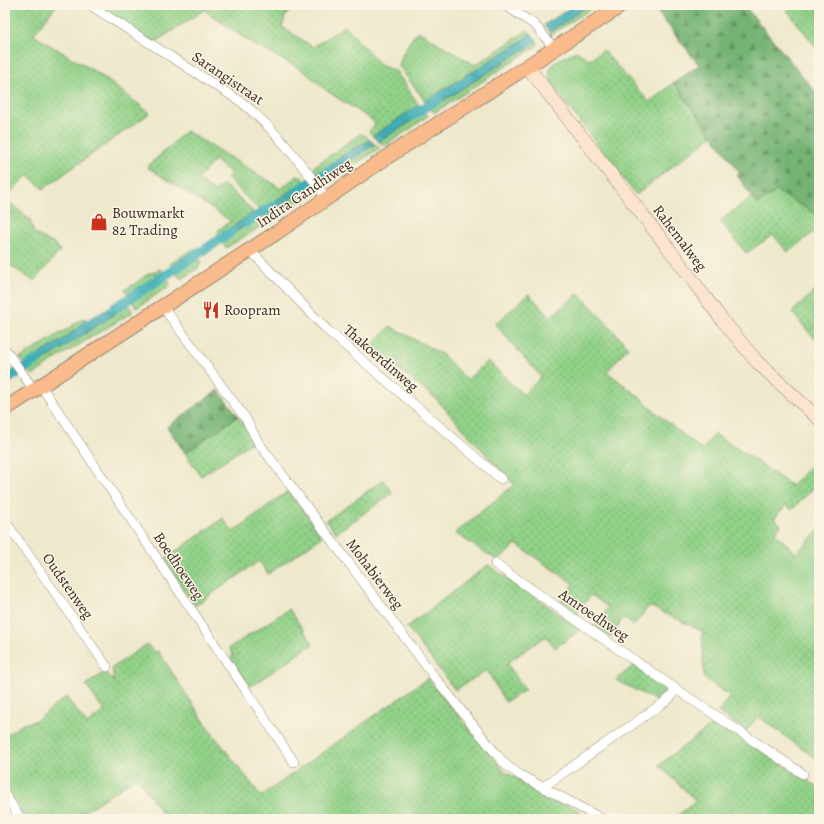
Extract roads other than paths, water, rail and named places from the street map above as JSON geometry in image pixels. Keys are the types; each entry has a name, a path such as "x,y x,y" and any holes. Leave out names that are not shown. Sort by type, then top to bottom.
{"main road":[{"name":"Indira Gandhiweg","path":"5,409 35,387 163,307 250,250 324,195 390,155 622,5"}],"street":[{"name":"Sarangistraat","path":"90,5 240,101 259,116 310,175 324,195"},
{"path":"505,5 535,25 554,48"},
{"name":"Rahemalweg","path":"527,66 672,252 719,316 757,362 819,419"},
{"name":"Thakoerdinweg","path":"250,250 327,330 501,479"},
{"name":"Mohabierweg","path":"163,307 246,419 263,448 436,679 508,766 520,775 602,819"},
{"name":"Boedhoeweg","path":"5,349 15,364 35,387 294,762"},
{"name":"Oudstenweg","path":"5,520 107,667"},
{"name":"Amroedhweg","path":"495,564 645,666 676,689 803,774"},
{"path":"543,787 669,699 676,689"},
{"path":"5,794 21,819"}],"water":[{"path":"574,5 589,5 549,32 544,25"},
{"path":"531,33 537,41 430,109 425,101 522,41"},
{"path":"419,105 425,112 379,142 373,136"},
{"path":"370,140 375,144 321,179 318,175 343,155"},
{"path":"304,182 307,187 264,216 260,211"},
{"path":"254,213 258,218 221,241 219,237"},
{"path":"192,252 197,260 176,273 172,266"},
{"path":"162,272 167,279 133,301 128,294"},
{"path":"124,298 128,305 28,371 24,364 64,339 87,320 106,310"}],"waterway":[{"path":"412,116 439,98"},
{"path":"295,192 330,170"},
{"path":"246,223 273,206"},
{"path":"115,308 230,233"},
{"path":"5,381 37,360"}],"place":[{"name":"Bouwmarkt 82 Trading","path":"99,222"},
{"name":"Roopram","path":"211,310"}]}
